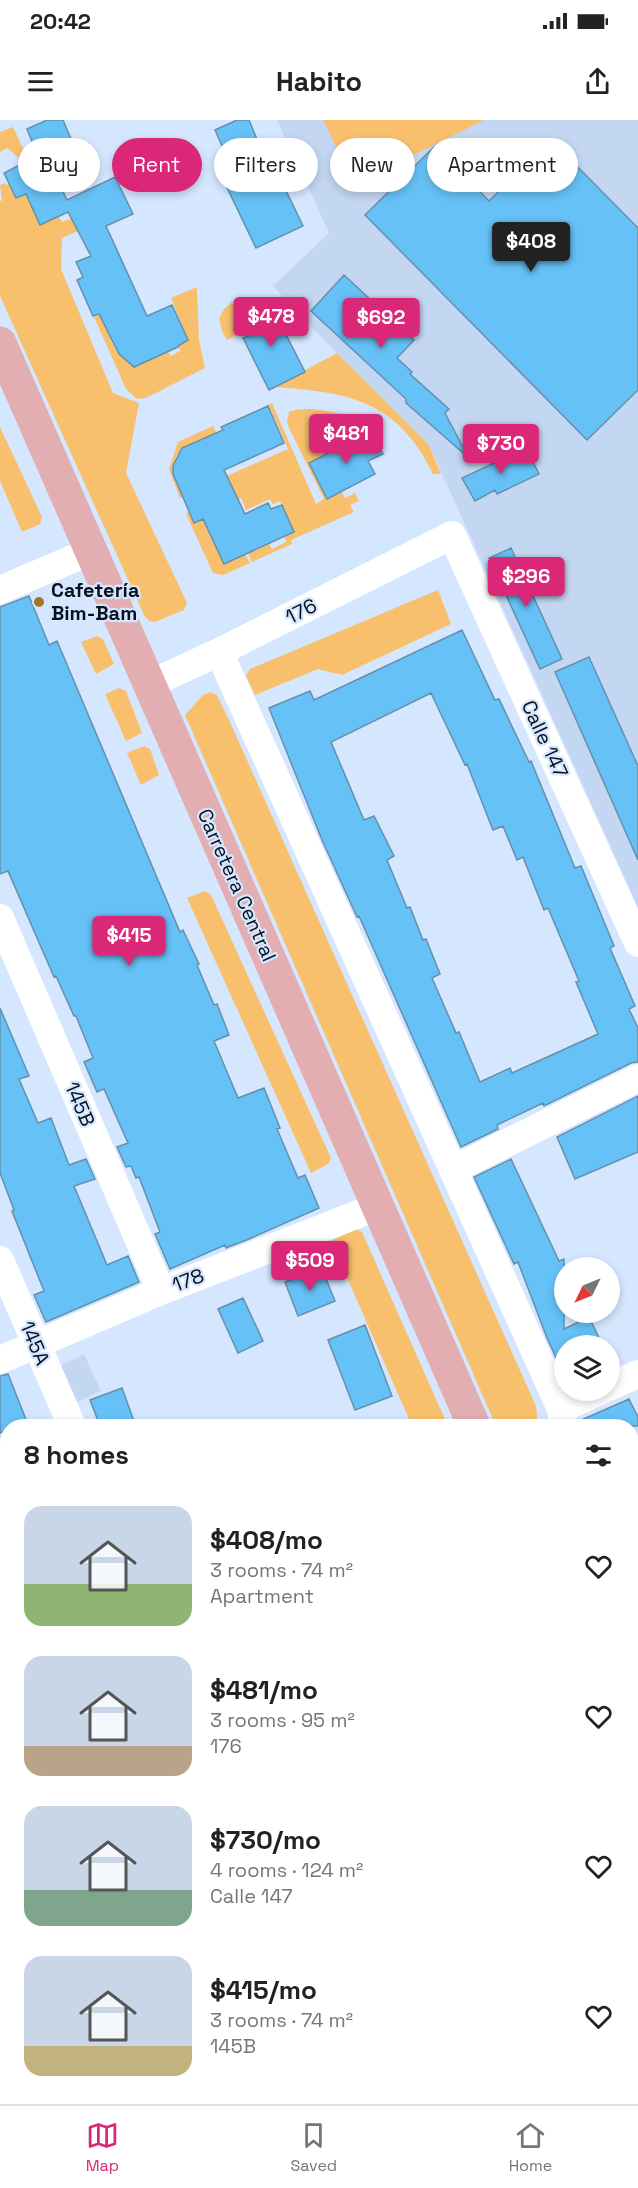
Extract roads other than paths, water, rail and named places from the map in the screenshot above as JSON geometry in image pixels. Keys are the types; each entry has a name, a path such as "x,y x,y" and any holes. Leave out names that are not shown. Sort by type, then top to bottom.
{"main road":[{"name":"Carretera Central","path":"0,343 471,1419"}],"street":[{"name":"176","path":"148,685 219,652 452,535"},
{"name":"Calle 147","path":"452,535 638,943"},
{"path":"0,590 91,551"},
{"path":"219,652 454,1169 562,1418 586,1401"},
{"name":"145B","path":"0,918 161,1291"},
{"path":"454,1169 638,1078"},
{"name":"178","path":"0,1360 161,1291 379,1206"},
{"name":"145A","path":"0,1260 69,1419"},
{"path":"620,1383 638,1374"}],"place":[{"name":"Cafetería Bim-Bam","path":"39,602"}]}
